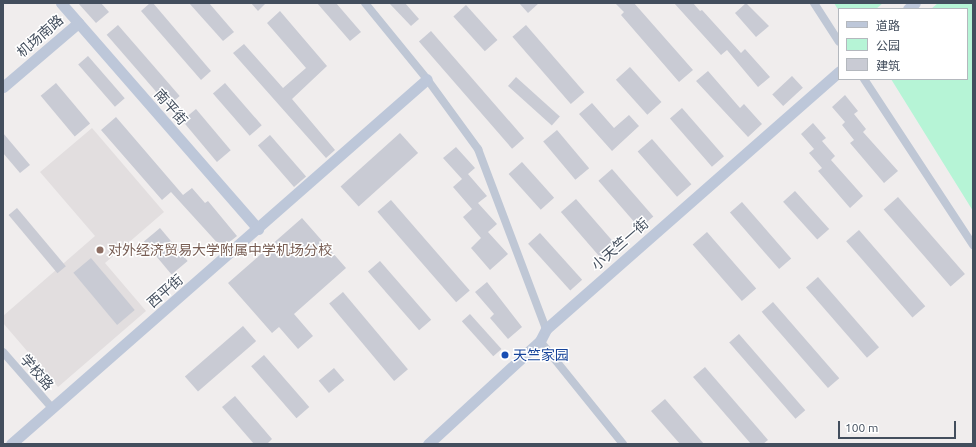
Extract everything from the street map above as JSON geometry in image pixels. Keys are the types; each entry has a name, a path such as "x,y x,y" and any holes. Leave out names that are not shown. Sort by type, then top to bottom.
{"street":[{"name":"南平街","path":"61,3 258,229"},
{"path":"365,3 427,79 478,149 546,329"},
{"path":"814,3 838,40"},
{"name":"机场南路","path":"3,87 78,23"},
{"name":"小天竺一街","path":"428,444 540,341 546,329 838,73"},
{"name":"西平街","path":"11,444 258,229 427,79"},
{"path":"865,80 973,245"},
{"path":"540,341 623,444"},
{"name":"学校路","path":"3,352 52,408"}],"shaded area":[{"name":"对外经济贸易大学附属中学机场分校","path":"92,128 164,212 105,263 146,311 58,387 3,323 3,316 95,236 40,172"}],"green space":[{"path":"834,3 883,3 877,8 838,8 838,9"},
{"path":"938,3 973,3 973,211 892,80 968,80 968,8 932,8"}],"building":[{"path":"78,3 101,3 109,12 96,23"},
{"path":"150,3 153,3 211,71 201,80 141,11"},
{"path":"189,3 209,3 234,32 223,41"},
{"path":"251,3 266,3 258,11"},
{"path":"317,3 336,3 361,32 350,41"},
{"path":"389,3 405,3 419,19 411,26"},
{"path":"519,3 539,3 528,13"},
{"path":"615,3 634,3 693,70 679,82 621,15 624,12"},
{"path":"674,3 693,3 700,11 702,10 741,53 745,49 770,77 758,87 727,50 721,55"},
{"path":"746,3 769,26 756,37 735,13"},
{"path":"466,5 497,40 485,51 453,16"},
{"path":"280,11 327,66 292,99 335,150 326,158 233,53 244,44 283,88 306,68 267,23"},
{"path":"118,25 180,96 168,106 107,35"},
{"path":"526,25 584,92 571,104 512,37"},
{"path":"431,31 524,138 512,149 419,41"},
{"path":"88,56 125,98 115,107 78,65"},
{"path":"630,67 661,102 647,115 616,80"},
{"path":"708,71 740,108 744,104 762,124 748,137 696,81"},
{"path":"792,76 803,88 783,106 772,94"},
{"path":"516,77 560,116 552,125 508,86"},
{"path":"56,83 90,124 75,136 41,96"},
{"path":"225,83 262,125 250,136 213,93"},
{"path":"845,95 858,111 854,114 866,129 863,132 898,171 884,183 850,143 854,140 842,125 845,122 832,107"},
{"path":"592,103 614,128 629,115 639,126 612,151 579,114"},
{"path":"682,108 724,156 712,167 670,118"},
{"path":"196,109 231,150 217,162 182,121"},
{"path":"116,117 183,195 192,188 205,203 208,201 237,236 222,248 171,192 162,200 101,130"},
{"path":"813,123 826,138 822,141 835,156 831,160 863,196 850,208 818,171 822,168 809,153 814,149 801,134"},
{"path":"557,130 589,168 575,180 543,142"},
{"path":"3,133 30,165 20,173 3,153"},
{"path":"400,133 418,153 359,207 341,187"},
{"path":"270,135 306,177 294,187 258,145"},
{"path":"652,139 691,184 677,197 638,151"},
{"path":"456,147 475,168 468,174 487,196 478,203 497,224 488,232 508,254 490,270 471,248 481,238 463,217 472,209 453,187 462,179 443,158"},
{"path":"522,162 554,198 541,210 509,174"},
{"path":"612,169 653,217 640,228 598,181"},
{"path":"795,191 829,229 817,240 783,202"},
{"path":"898,197 965,274 951,286 884,209"},
{"path":"576,199 619,248 604,261 561,212"},
{"path":"391,200 470,291 456,302 377,212"},
{"path":"742,202 791,259 779,269 730,212"},
{"path":"17,208 66,266 57,273 9,215"},
{"path":"302,218 346,268 294,314 313,336 298,349 279,327 272,333 228,283"},
{"path":"160,228 188,261 172,274 144,241"},
{"path":"859,230 925,306 912,317 846,241"},
{"path":"707,232 756,289 742,301 693,244"},
{"path":"540,233 582,280 570,291 528,244"},
{"path":"91,258 135,310 117,325 73,273"},
{"path":"380,261 431,320 419,330 368,271"},
{"path":"818,277 879,347 867,358 806,287"},
{"path":"487,282 522,327 508,339 490,318 494,314 475,292"},
{"path":"343,292 408,369 394,381 329,304"},
{"path":"773,302 839,378 828,388 762,312"},
{"path":"470,314 501,349 493,356 462,321"},
{"path":"243,326 256,341 198,392 185,377"},
{"path":"739,334 805,410 795,419 729,343"},
{"path":"264,355 309,407 296,418 251,366"},
{"path":"705,367 768,440 763,444 751,444 693,377"},
{"path":"334,368 344,380 329,393 319,381"},
{"path":"235,396 272,439 267,444 254,444 222,407"},
{"path":"665,399 704,444 680,444 651,411"}],"place":[{"name":"对外经济贸易大学附属中学机场分校","path":"100,250"},
{"name":"天竺家园","path":"505,355"}]}
